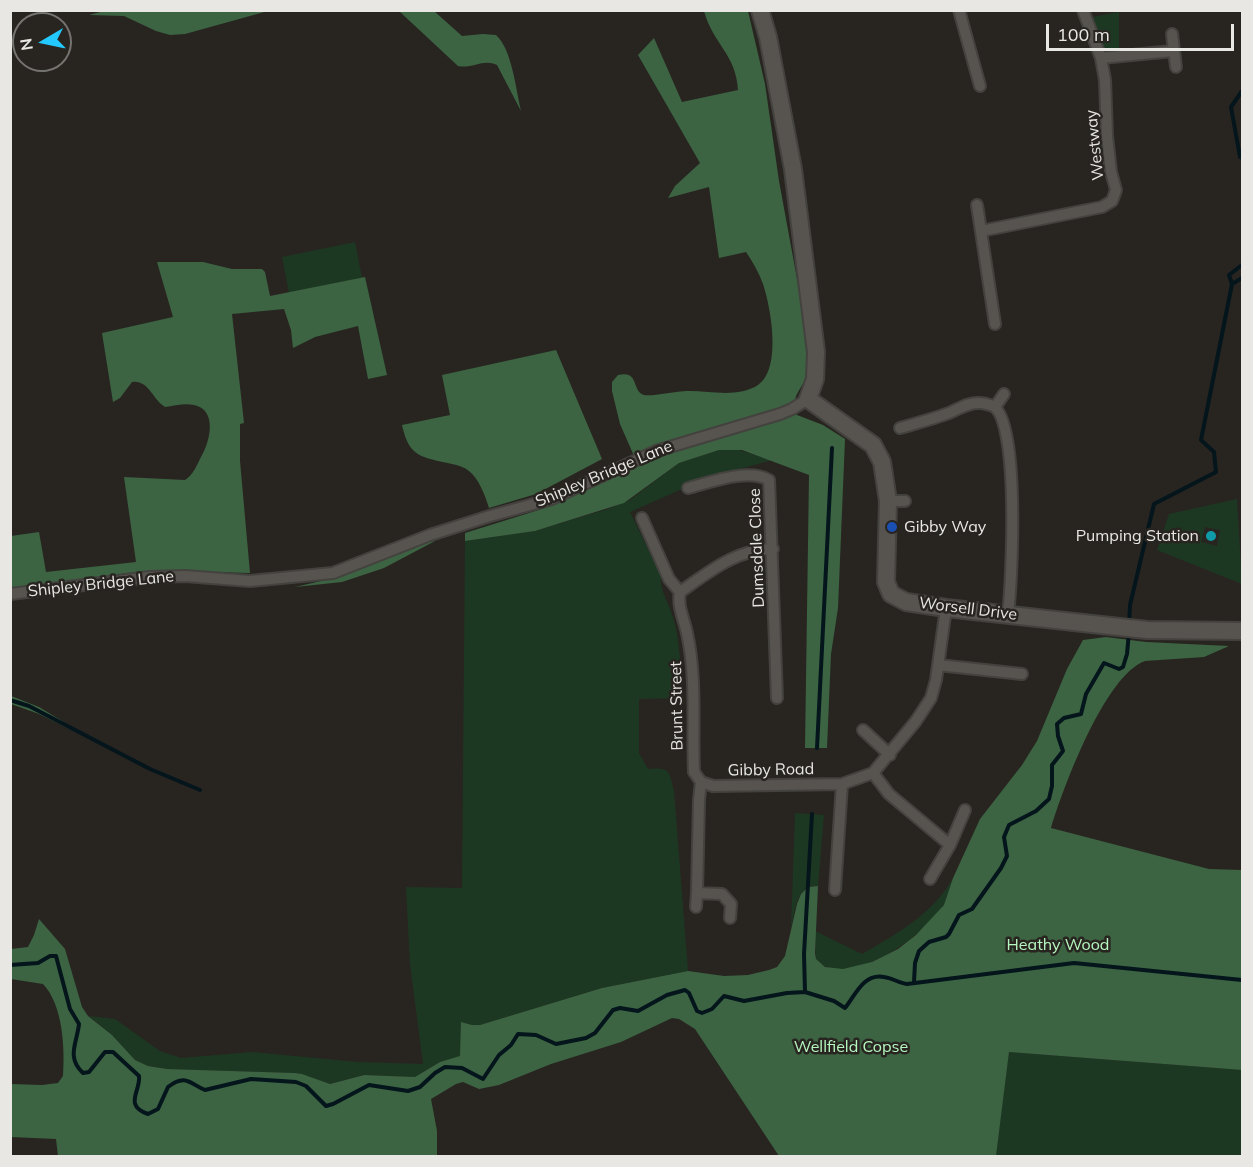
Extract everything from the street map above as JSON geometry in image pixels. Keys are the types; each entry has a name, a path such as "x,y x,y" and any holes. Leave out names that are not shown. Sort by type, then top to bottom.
{"street":[{"path":"760,10 768,36 793,169 810,306 816,360 814,379 808,399"},
{"path":"958,10 980,86"},
{"name":"Westway","path":"981,231 1102,207 1112,201 1116,190 1111,172 1105,80 1101,58 1083,10"},
{"path":"1172,34 1176,67"},
{"path":"1101,58 1173,51"},
{"path":"976,205 995,324"},
{"path":"995,407 1004,394"},
{"name":"Worsell Drive","path":"808,399 873,445 882,462 896,501 885,568 886,582 891,594 906,602 946,608 1148,630 1242,631"},
{"name":"Shipley Bridge Lane","path":"10,594 150,577 185,576 250,581 333,573 430,535 552,499 645,455 780,414 808,399"},
{"path":"900,428 966,405 980,403 995,407 1004,421 1013,516 1008,614"},
{"name":"Dumsdale Close","path":"688,488 752,474 769,480 777,698"},
{"name":"Brunt Street","path":"642,518 669,579 680,592 678,600 692,662 694,772 701,782 696,907"},
{"path":"680,592 727,560 759,549 773,549"},
{"name":"Gibby Road","path":"701,782 713,786 842,784 873,773 890,755 927,705 934,689 946,608"},
{"path":"938,665 1022,674"},
{"path":"864,730 890,755"},
{"path":"873,773 889,794 950,845"},
{"path":"835,890 842,784"},
{"path":"930,879 950,845 964,810"},
{"path":"697,893 722,894 731,904 730,918"}],"green space":[{"path":"104,11 268,11 185,34 170,35 124,16 89,15"},
{"path":"399,11 434,11 462,36 496,35 510,60 521,111 497,65 483,63 458,66"},
{"path":"704,11 748,11 765,84 779,181 811,355 807,375 795,398 795,409 797,415 823,425 845,439 838,608 831,654 827,748 805,748 809,475 742,450 719,450 679,463 624,503 535,531 465,541 465,533 545,508 638,465 620,424 612,391 612,382 618,375 630,375 640,393 644,395 685,391 733,393 758,385 770,366 771,322 761,280 746,252 719,258 709,187 668,198 675,186 700,163 638,55 654,38 682,102 738,90 733,67"},
{"path":"1119,12 1119,50 1105,50 1094,27 1093,17"},
{"path":"355,242 362,278 289,293 282,257"},
{"path":"157,262 203,262 232,269 262,269 265,272 270,296 365,277 387,375 368,379 358,326 315,337 293,348 291,330 284,309 232,314 244,423 240,424 240,461 250,573 172,571 144,573 11,591 11,536 39,532 46,572 136,562 124,477 185,480 193,473 204,451 210,427 202,408 187,404 165,407 138,382 132,382 120,398 113,402 102,333 173,317"},
{"path":"556,350 602,459 536,494 489,508 484,493 473,474 465,468 425,457 413,450 402,425 450,415 442,375"},
{"path":"735,449 772,460 707,478 630,512 661,576 661,586 676,627 679,647 683,698 639,699 639,753 648,769 661,769 667,772 674,791 688,971 602,988 480,1025 461,1022 461,1056 440,1062 415,1077 363,1075 330,1084 295,1073 167,1069 148,1066 135,1060 112,1035 89,1016 115,1019 160,1051 181,1058 252,1052 358,1062 423,1064 410,964 406,887 462,888 465,541 535,531 608,509 630,500 679,463 719,450"},
{"path":"1237,499 1242,584 1157,550 1169,514","holes":["1205,527 1220,530 1217,546 1201,542"]},
{"path":"435,541 384,568 342,582 295,587 354,571 411,547"},
{"path":"1106,637 1146,642 1229,646 1204,657 1145,661 1130,671 1115,687 1101,709 1075,761 1051,828 1209,869 1242,870 1242,1070 1009,1052 996,1156 779,1156 695,1029 679,1019 672,1018 621,1042 551,1064 499,1085 479,1089 463,1082 456,1084 431,1099 437,1131 437,1156 58,1156 56,1139 11,1137 11,1084 58,1083 63,1076 64,1053 61,1027 50,993 43,984 11,979 11,949 28,947 39,919 65,949 82,1007 88,1016 112,1035 135,1060 148,1066 167,1069 295,1073 330,1084 364,1075 415,1077 440,1062 460,1056 461,1022 480,1025 602,988 688,971 724,976 748,975 777,967 785,956 797,904 801,894 808,887 818,886 816,959 825,967 843,969 872,962 898,949 916,935 944,905 953,878 980,819 1022,765 1037,741 1067,669 1083,640"},
{"path":"11,696 39,707 100,744 39,714 11,704"},
{"path":"795,813 824,815 818,886 811,886 805,890 797,901 791,930"},
{"path":"953,878 947,899 935,917 904,944 885,956 865,965 846,969 829,968 816,959 815,931 862,954 924,913 945,891"},
{"path":"1009,1052 1242,1070 1242,1156 996,1156"}],"waterway":[{"path":"1242,91 1231,107 1242,158"},
{"path":"1129,625 1130,605 1154,504 1216,472 1214,452 1201,440 1232,284 1229,275 1242,265"},
{"path":"1232,284 1242,278"},
{"path":"817,748 832,448"},
{"path":"914,982 915,963 919,951 929,942 949,934 959,915 972,909 1001,868 1007,856 1004,837 1009,825 1036,811 1049,799 1052,786 1052,765 1063,751 1057,724 1064,718 1081,714 1086,694 1104,663 1119,669 1123,667 1129,632"},
{"path":"10,700 29,706 150,769 200,790"},
{"path":"805,992 804,954 812,814"},
{"path":"10,965 38,963 50,956 56,956 70,1009 79,1024 74,1050 78,1067 83,1073 89,1072 105,1052 113,1052 139,1076 135,1102 136,1106 148,1114 158,1109 168,1087 184,1080 205,1090 251,1079 296,1082 306,1086 326,1106 369,1085 408,1091 420,1087 445,1067 462,1068 483,1079 499,1055 511,1045 518,1034 536,1035 556,1044 586,1038 595,1033 613,1010 620,1008 638,1011 667,995 685,990 689,993 697,1011 702,1013 712,1009 724,996 744,1001 805,992 834,1001 845,1008 860,986 870,978 887,978 907,984 1074,963 1242,980"}],"place":[{"name":"Gibby Way","path":"892,527"},
{"name":"Pumping Station","path":"1211,536"}],"park label":[{"name":"Heathy Wood","path":"1058,945"},
{"name":"Wellfield Copse","path":"851,1047"}]}
